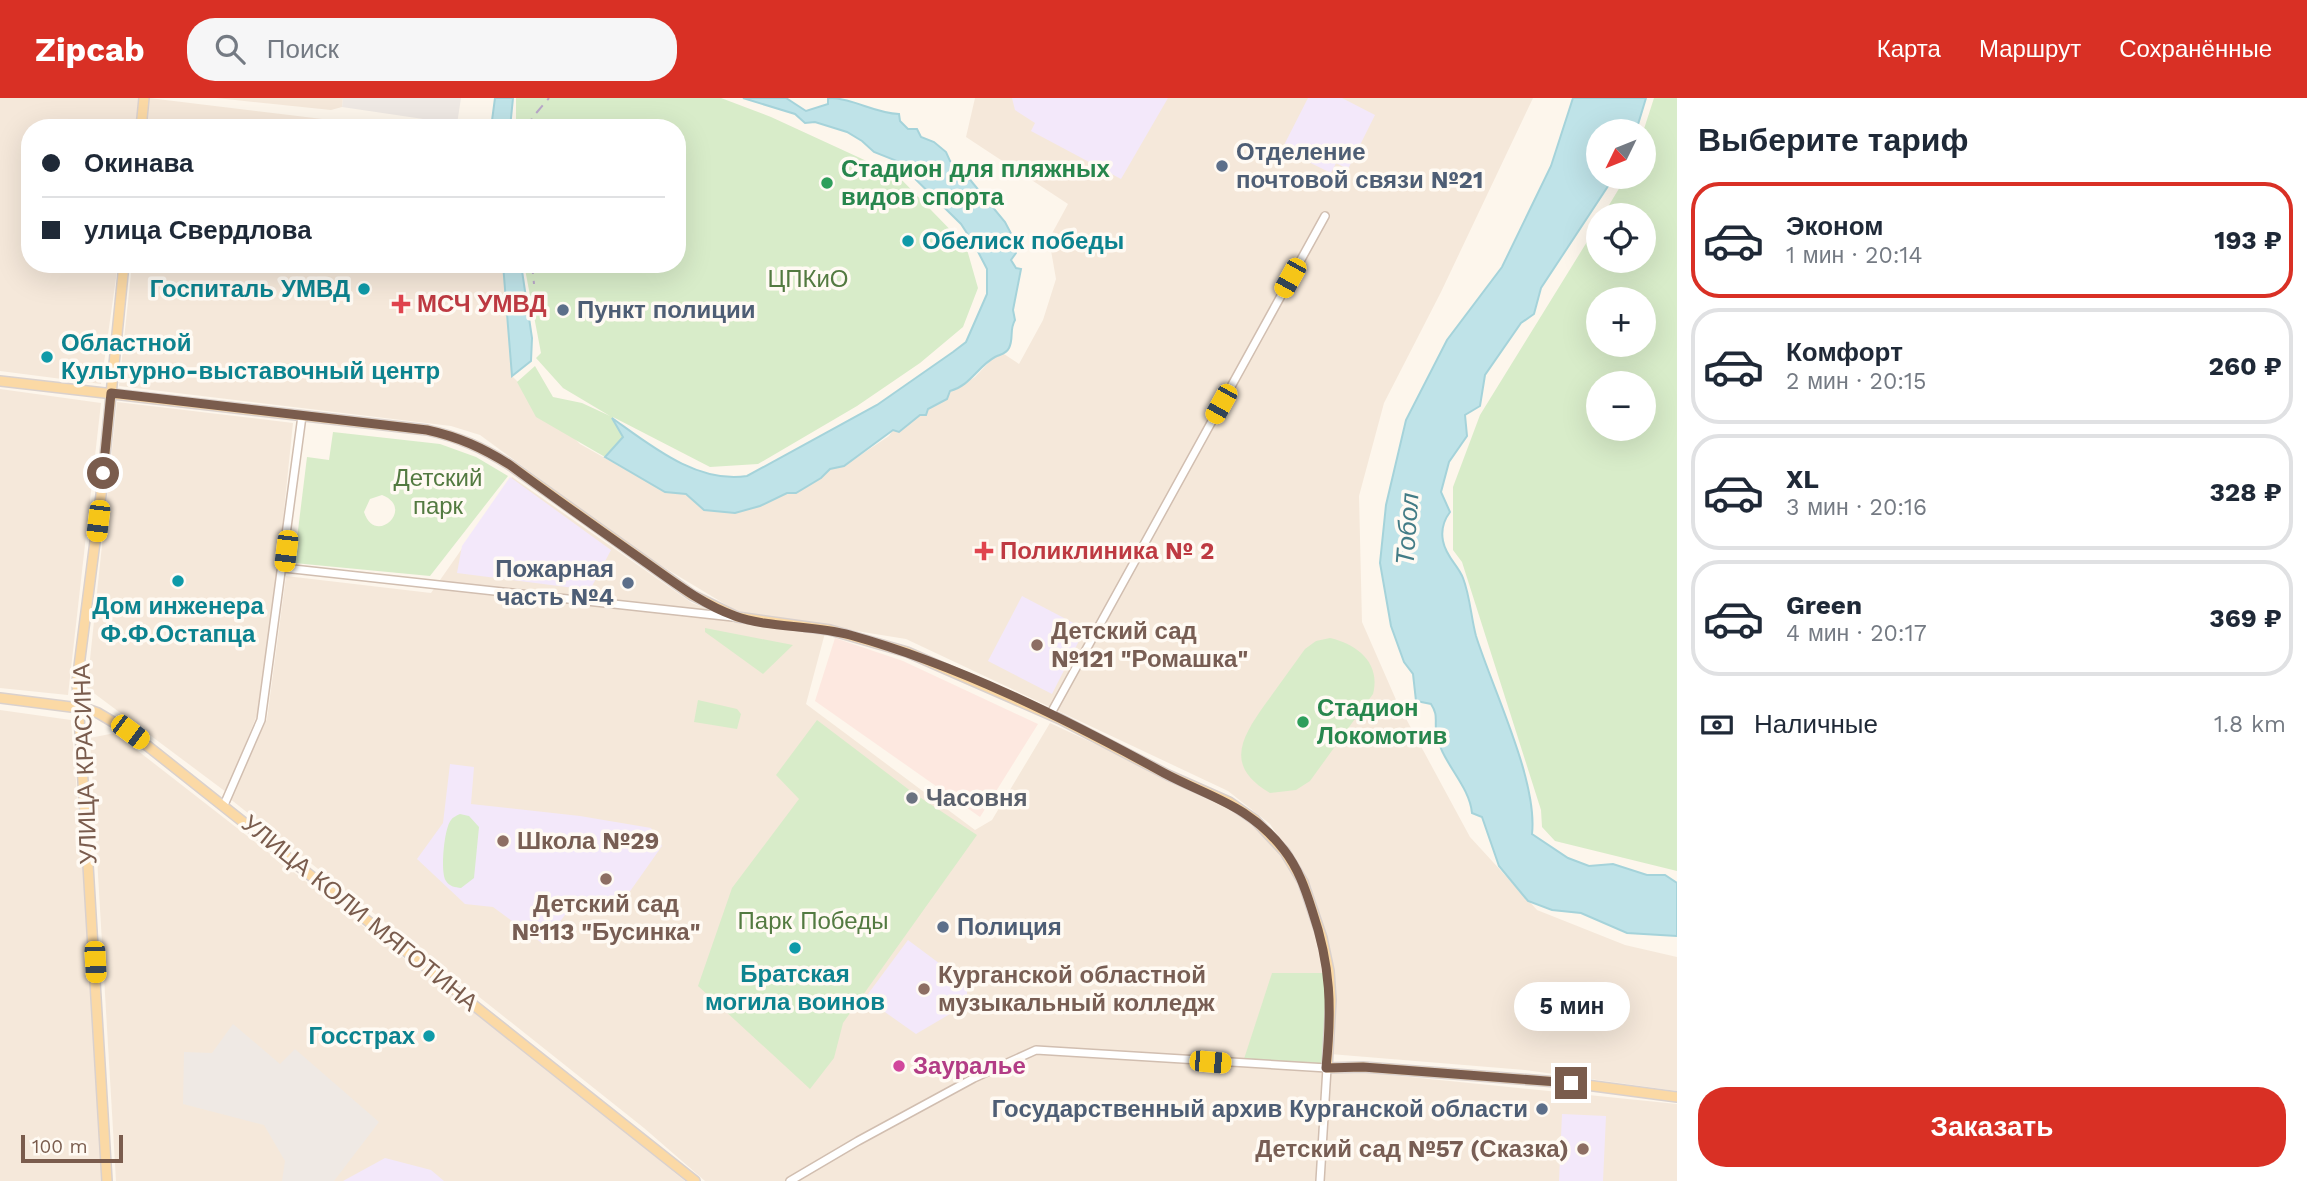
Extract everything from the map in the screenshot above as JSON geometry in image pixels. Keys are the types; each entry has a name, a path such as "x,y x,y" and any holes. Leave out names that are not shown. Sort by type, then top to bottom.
{"main road":[{"path":"142,119 145,98"},
{"name":"УЛИЦА КРАСИНА","path":"107,1181 77,682 101,495 123,273"},
{"path":"0,381 427,430 454,436 479,446 510,465 692,595 737,617 830,630 907,652 1050,715 1168,775 1229,802 1255,820 1285,852 1303,882 1322,937 1329,971 1331,1000 1326,1068 1363,1067 1571,1083 1677,1097"},
{"name":"УЛИЦА КОЛИ МЯГОТИНА","path":"0,698 79,708 98,713 115,722 224,804 695,1181"}],"street":[{"path":"1050,715 1325,216"},
{"path":"224,804 261,720 284,568 302,416"},
{"path":"284,568 737,617"},
{"path":"790,1181 972,1079 1037,1050 1240,1065 1326,1068 1320,1181"}],"shaded area":[{"path":"0,98 141,98 138,119 21,119 21,273 117,273 101,384 0,371"},
{"path":"149,98 323,119 147,119"},
{"path":"216,98 343,98 342,107 331,110"},
{"path":"343,98 461,98 458,119 423,119 342,107"},
{"path":"975,98 1533,98 1441,292 1384,403 1359,496 1362,622 1397,702 1470,837 1537,910 1625,945 1677,957 1677,1091 1525,1070 1330,1054 1334,991 1324,929 1311,887 1270,824 1228,791 906,639 738,612 645,556 480,435 451,426 119,386 131,273 504,273 512,376 580,444 665,492 686,494 704,510 735,513 760,506 787,493 796,493 821,478 830,469 844,466 889,436 893,430 899,432 928,409 947,399 950,391 975,377 994,357 1004,354 1019,364 1043,320 1056,279 1049,239 1068,204 966,137"},
{"path":"1012,98 1168,98 1121,179 1031,131 1035,123 1015,110"},
{"path":"1308,98 1342,98 1375,115 1348,169 1336,163 1331,173 1282,149"},
{"path":"0,389 101,403 68,695 0,688"},
{"path":"117,402 293,423 277,578 257,715 226,792 87,688"},
{"path":"510,477 611,550 590,590 457,573 462,546"},
{"path":"512,477 692,603 738,621 825,633 806,704 975,830 992,820 1050,723 1228,806 1268,836 1299,883 1318,938 1329,1002 1318,1181 705,1181 644,1128 229,798 267,719 286,576 431,593"},
{"name":"Детский сад №121 \"Ромашка\"","path":"1022,596 1085,629 1052,694 988,661"},
{"path":"835,638 903,661 1038,724 980,817 815,701"},
{"path":"0,710 71,720 95,1013 104,1181 0,1181"},
{"path":"115,733 572,1089 685,1181 116,1181 90,738"},
{"name":"Школа №29","path":"450,764 474,767 471,804 580,816 651,828 662,846 614,914 568,911 543,944 493,907 465,904 417,859 443,823"},
{"path":"908,940 967,984 967,1004 916,1034 865,998"},
{"path":"233,1024 280,1064 295,1049 379,1122 334,1181 282,1181 285,1161 264,1125 183,1104 184,1052 212,1053"},
{"path":"1331,1069 1677,1104 1677,1181 1323,1181"},
{"name":"Детский сад №57 (Сказка)","path":"1562,1114 1606,1116 1603,1181 1559,1181"},
{"path":"385,1158 431,1170 444,1181 343,1181"}],"green space":[{"name":"ЦПКиО","path":"516,98 721,98 771,117 897,175 966,246 978,288 963,327 920,363 857,406 758,464 710,467 613,417 623,437 605,457 536,417 517,382 535,366 553,397 582,403 610,416 563,388 536,358 541,353 526,273 686,273 686,119 516,119"},
{"path":"1654,98 1677,98 1677,871 1555,841 1542,827 1541,810 1462,562 1453,550 1453,487 1480,415 1586,243 1586,273 1656,273 1656,203 1610,203 1619,189 1656,189 1656,119 1647,119"},
{"name":"Детский парк","path":"333,432 440,444 476,457 508,476 430,576 294,563 307,457 329,460","holes":["382,495 391,501 395,508 390,522 376,526 369,522 364,512 370,499"]},
{"path":"705,628 793,645 763,674 705,632"},
{"name":"Стадион Локомотив","path":"1330,638 1349,645 1365,657 1373,673 1373,694 1310,781 1296,790 1270,793 1246,772 1241,751 1244,740 1257,716 1305,649 1316,641"},
{"path":"698,700 737,709 741,714 737,729 694,722"},
{"name":"Парк Победы","path":"817,720 912,792 977,835 843,1023 834,1058 810,1089 698,986 732,888 799,799 776,775"},
{"path":"460,814 469,816 479,827 474,878 461,888 451,886 446,881 443,860 449,825 453,818"},
{"path":"1272,973 1327,973 1323,1066 1243,1062"}],"water":[{"path":"495,98 513,98 511,119 492,119"},
{"path":"743,98 786,98 806,111 828,104 828,98 899,114 900,121 908,129 917,129 921,137 934,142 946,152 950,161 967,176 1005,222 1016,243 1016,253 1011,260 1016,268 1021,269 1013,310 1015,320 1006,352 989,361 963,385 950,391 947,399 928,409 926,415 920,415 899,432 893,430 844,466 830,469 821,478 796,493 787,493 760,506 735,513 704,510 686,494 665,492 605,457 623,437 612,418 658,450 692,468 728,477 747,476 877,405 953,352 966,342 987,294 987,269 961,224 897,161 874,152 847,132 815,122 805,123 795,114"},
{"name":"Тобол","path":"1573,98 1646,98 1640,119 1586,119 1586,189 1606,189 1597,203 1586,203 1586,220 1541,288 1534,314 1521,323 1485,375 1480,406 1465,415 1467,436 1449,462 1441,492 1450,512 1443,526 1442,537 1447,552 1463,578 1476,636 1513,735 1528,788 1532,834 1568,858 1589,866 1613,864 1647,875 1665,875 1677,883 1677,936 1627,933 1581,913 1552,910 1528,901 1499,866 1482,817 1472,813 1466,792 1442,752 1431,704 1416,701 1413,674 1404,662 1391,626 1380,563 1386,505 1406,420 1447,340 1502,267 1551,166"},
{"path":"504,273 522,273 532,338 531,361 512,376"}],"railway":[{"path":"532,119 549,98"},
{"path":"533,273 534,284"}],"place":[{"name":"Отделение почтовой связи №21","path":"1222,166"},
{"name":"Стадион для пляжных видов спорта","path":"827,183"},
{"name":"Обелиск победы","path":"908,241"},
{"name":"Госпиталь УМВД","path":"364,289"},
{"name":"МСЧ УМВД","path":"401,304"},
{"name":"Пункт полиции","path":"563,310"},
{"name":"Областной Культурно-выставочный центр","path":"47,357"},
{"name":"Поликлиника № 2","path":"984,551"},
{"name":"Дом инженера Ф.Ф.Остапца","path":"178,581"},
{"name":"Пожарная часть №4","path":"628,583"},
{"name":"Детский сад №121 \"Ромашка\"","path":"1037,645"},
{"name":"Стадион Локомотив","path":"1303,722"},
{"name":"Часовня","path":"912,798"},
{"name":"Школа №29","path":"503,841"},
{"name":"Детский сад №113 \"Бусинка\"","path":"606,879"},
{"name":"Полиция","path":"943,927"},
{"name":"Братская могила воинов","path":"795,948"},
{"name":"Курганской областной музыкальный колледж","path":"924,989"},
{"name":"Госстрах","path":"429,1036"},
{"name":"Зауралье","path":"899,1066"},
{"name":"Государственный архив Курганской области","path":"1542,1109"},
{"name":"Детский сад №57 (Сказка)","path":"1583,1149"}],"route":[{"path":"103,473 111,393 427,430 454,436 479,446 510,465 692,595 737,617 830,630 907,652 1060,719 1168,775 1229,802 1255,820 1285,852 1303,882 1322,937 1329,971 1331,1000 1326,1068 1363,1067 1571,1083"}]}
